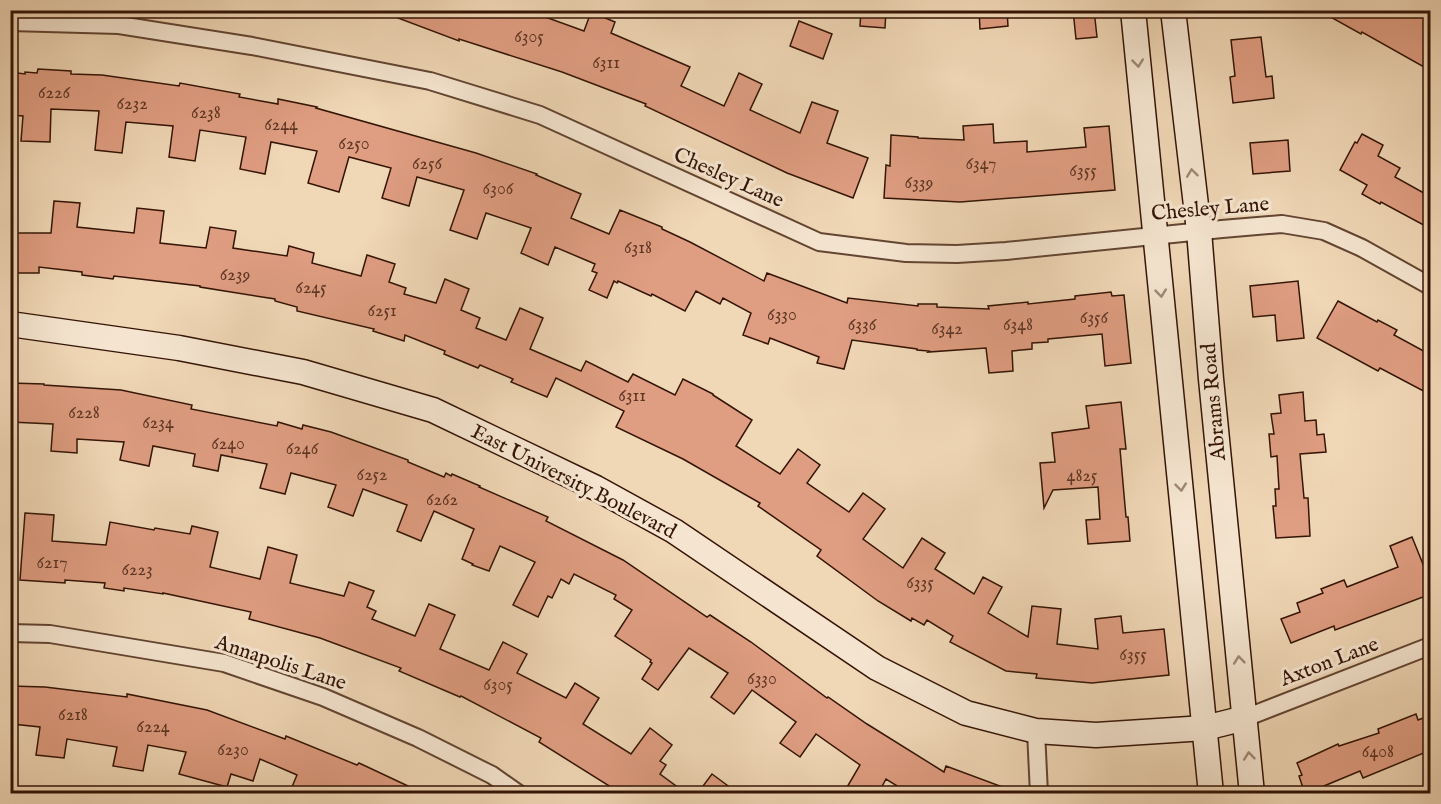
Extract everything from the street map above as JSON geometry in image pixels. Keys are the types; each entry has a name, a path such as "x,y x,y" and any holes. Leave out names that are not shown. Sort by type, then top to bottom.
{"main road":[{"name":"Abrams Road","path":"1133,10 1211,794"},
{"name":"Abrams Road","path":"1173,10 1198,231 1210,379 1252,794"},
{"name":"East University Boulevard","path":"10,324 179,348 303,372 433,410 596,488 674,531 878,668 966,713 1036,731 1096,735 1204,728 1245,718"}],"street":[{"name":"Chesley Lane","path":"10,22 119,26 252,46 430,81 540,115 819,242 906,253 957,254 1282,224 1324,231 1362,248 1431,286"},
{"name":"Annapolis Lane","path":"10,633 50,634 224,663 323,697 418,738 492,774 519,794"},
{"name":"Axton Lane","path":"1245,718 1431,646"},
{"path":"1036,731 1039,794"}],"building":[{"path":"382,10 526,10 584,31 591,12 615,22 611,33 690,67 681,86 724,106 739,73 762,84 750,110 800,133 812,102 838,111 827,143 868,158 853,198 787,173 645,106 646,104 562,72 459,39 459,41 382,12"},
{"path":"861,10 886,10 885,28 860,26"},
{"path":"979,10 1007,10 1008,26 980,29"},
{"path":"1073,10 1094,10 1097,37 1076,39"},
{"path":"1318,10 1412,10 1431,21 1431,56 1424,67"},
{"path":"799,21 832,34 823,59 790,46"},
{"path":"1261,37 1266,77 1272,76 1274,98 1233,103 1230,77 1235,76 1231,40"},
{"path":"38,69 71,71 71,74 102,75 179,86 180,83 240,94 239,97 278,104 278,99 317,107 476,153 537,174 581,194 571,218 609,234 620,210 662,227 764,281 767,273 847,303 848,298 918,306 918,304 937,304 937,307 989,309 988,306 1075,299 1075,296 1111,292 1112,296 1124,295 1131,363 1105,366 1102,334 1048,339 1048,342 1032,343 1032,349 1012,351 1013,371 989,373 986,348 928,352 852,340 844,369 817,363 819,357 770,338 768,344 743,335 751,313 723,298 720,304 696,291 685,311 652,294 651,296 618,281 617,283 614,281 607,298 589,290 597,273 592,271 595,264 555,247 548,265 521,253 531,228 486,213 477,239 450,230 464,190 417,177 409,206 382,198 391,168 349,157 339,192 308,183 317,151 271,142 265,174 240,169 246,137 200,130 195,161 169,157 173,126 126,122 122,153 95,150 99,111 51,109 50,142 21,141 23,116 10,115 10,72 37,73"},
{"path":"993,124 994,143 1027,141 1027,152 1086,147 1084,128 1109,126 1115,190 960,202 884,198 886,165 890,166 891,135 964,140 963,126"},
{"path":"1362,134 1383,145 1378,156 1400,168 1395,177 1431,197 1431,229 1362,194 1367,185 1340,170 1355,142 1357,143"},
{"path":"1288,140 1290,171 1253,174 1250,143"},
{"path":"54,201 80,203 77,227 134,233 137,208 164,211 160,243 206,248 210,227 236,231 233,248 287,256 289,246 314,253 312,263 361,276 367,255 395,264 389,282 406,288 404,294 436,303 445,279 469,289 461,310 480,318 476,328 506,340 520,308 543,318 530,349 581,371 586,361 628,382 633,374 675,395 683,379 713,394 752,420 736,446 780,474 798,449 820,465 807,483 849,512 863,493 885,509 863,539 903,568 922,538 945,553 935,569 974,594 983,577 1002,587 988,613 1028,637 1032,606 1061,609 1057,644 1098,649 1095,619 1121,616 1123,633 1164,629 1169,675 1092,683 1036,678 1037,674 1006,671 950,642 953,636 927,620 924,625 912,618 911,621 878,601 817,556 821,550 758,506 760,503 683,459 616,427 624,411 556,378 547,397 511,382 513,379 480,365 478,368 444,354 445,351 405,335 404,341 373,331 374,329 297,311 297,307 275,301 275,299 200,286 114,276 113,279 82,275 82,272 39,267 39,273 10,273 10,233 51,233"},
{"path":"1298,281 1304,338 1277,341 1275,315 1253,317 1250,286"},
{"path":"1338,301 1397,330 1394,335 1431,355 1431,395 1380,368 1378,371 1317,338"},
{"path":"10,383 121,390 192,405 191,409 277,426 278,422 302,429 303,425 331,432 408,460 408,462 444,477 446,473 451,476 452,474 548,517 546,521 623,560 707,617 710,615 751,642 827,698 944,772 946,766 1016,792 1016,794 910,794 886,779 878,794 843,794 860,765 816,734 800,757 780,743 796,722 752,690 734,714 711,697 728,673 689,648 658,690 642,679 652,663 651,660 615,636 632,610 614,599 616,595 574,574 569,584 561,579 552,598 548,596 538,617 513,605 535,562 500,546 489,571 472,565 462,559 474,529 434,511 421,541 397,531 407,505 363,489 353,516 328,507 336,485 291,473 285,494 260,488 267,464 221,455 218,471 193,466 195,454 153,446 149,466 120,460 124,442 77,439 77,453 51,451 53,424 10,422"},
{"path":"1303,392 1305,421 1316,420 1317,435 1324,434 1326,452 1300,454 1304,498 1308,498 1310,536 1276,538 1273,506 1276,506 1275,489 1279,489 1277,456 1271,457 1269,434 1274,434 1271,414 1281,413 1279,395"},
{"path":"1121,402 1126,449 1120,449 1130,541 1088,544 1086,520 1100,519 1098,487 1053,490 1044,508 1040,463 1055,462 1052,433 1089,428 1086,406"},
{"path":"25,513 54,515 52,541 106,545 110,522 190,534 192,526 218,532 210,567 260,579 268,547 297,555 290,583 344,596 349,582 374,591 367,607 376,611 372,619 415,636 429,604 455,615 440,649 489,670 503,642 527,654 517,673 566,698 575,683 599,698 583,724 631,754 650,728 672,745 660,761 666,765 660,774 687,794 622,794 539,742 541,738 461,696 399,671 401,668 320,638 249,619 251,612 163,593 104,588 105,583 20,580"},
{"path":"1412,537 1431,584 1431,594 1335,630 1334,626 1291,643 1281,619 1300,612 1297,603 1323,593 1321,589 1344,580 1347,587 1398,567 1390,546"},
{"path":"10,686 45,687 127,697 127,694 207,710 285,739 286,736 357,765 359,763 425,794 289,794 297,775 260,759 253,781 231,774 227,787 179,774 186,752 148,745 143,771 113,766 117,747 67,739 64,758 36,755 40,727 12,724"},
{"path":"1416,714 1418,720 1431,715 1431,750 1363,778 1360,771 1324,786 1328,794 1305,794 1299,776 1302,775 1297,763 1338,744 1339,746 1379,733 1378,729"},
{"path":"712,774 739,794 697,794"}]}
